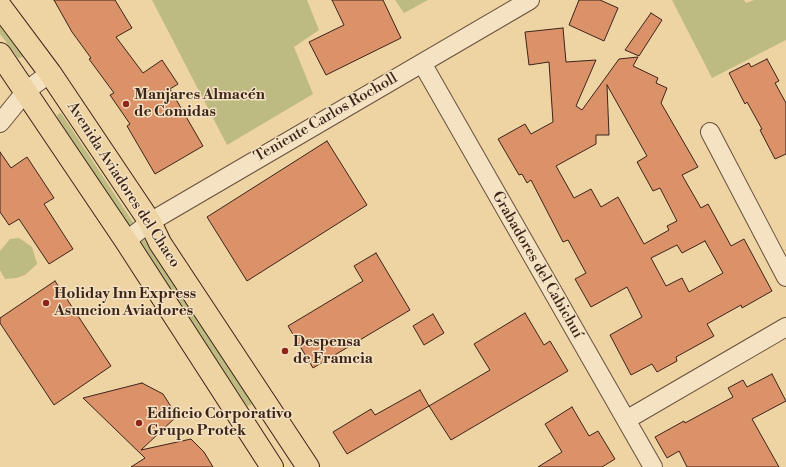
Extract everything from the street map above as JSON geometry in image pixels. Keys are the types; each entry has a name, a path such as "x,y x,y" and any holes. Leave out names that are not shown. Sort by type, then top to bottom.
{"highway":[{"name":"Avenida Aviadores del Chaco","path":"0,6 50,73 150,222 160,243 308,467"},
{"name":"Avenida Aviadores del Chaco","path":"0,54 126,241 272,467"},
{"path":"249,432 274,417"}],"street":[{"name":"Teniente Carlos Rocholl","path":"126,241 150,222 530,0"},
{"name":"Grabadores del Cabichuí","path":"422,63 653,467"},
{"path":"0,123 26,91 50,73"},
{"path":"710,132 786,277"},
{"path":"626,420 786,327"}],"shaded area":[{"path":"152,0 307,0 319,30 294,47 313,94 227,145"},
{"path":"395,0 428,0 404,13"},
{"path":"672,0 744,0 746,3 754,0 786,0 786,40 712,78"},
{"path":"0,23 23,57 18,58 0,34"},
{"path":"61,113 252,403 251,405 247,406 57,117 58,114"},
{"path":"19,238 32,247 37,264 25,275 5,279 0,270 0,251 10,239"}],"building":[{"path":"54,0 115,0 132,28 116,37 143,73 162,60 178,84 170,89 203,146 155,174 127,126 130,124 110,95 114,93 89,59 91,58 72,32"},
{"path":"332,0 383,0 401,38 326,75 309,42 344,25"},
{"path":"579,0 600,0 618,8 604,41 569,25"},
{"path":"651,13 662,20 639,56 625,50"},
{"path":"563,28 566,62 596,60 576,106 582,110 619,59 638,57 633,66 658,78 656,83 667,88 661,103 698,167 682,175 701,208 708,204 731,246 744,239 772,291 742,308 741,305 707,324 714,336 676,357 677,361 657,372 652,364 631,375 610,335 642,317 627,287 591,307 575,279 586,273 568,240 563,242 531,180 527,183 522,174 519,175 498,139 525,124 531,134 553,122 549,62 529,65 525,32","holes":["607,85 647,156 637,162 653,191 660,188 677,221 667,226 669,230 644,244 618,197 601,207 591,189 574,198 556,166 596,144 596,135 609,135","705,241 723,273 689,292 682,278 666,286 651,258 677,245 682,253"]},
{"path":"767,59 779,81 775,83 786,103 786,154 775,159 760,130 762,129 747,102 745,104 729,73 749,63 751,67"},
{"path":"327,141 367,205 247,281 207,217"},
{"path":"0,152 11,168 27,157 54,198 44,204 73,249 49,264 19,219 9,225 0,212"},
{"path":"376,253 410,310 313,368 288,326 363,281 354,266"},
{"path":"55,281 111,366 54,405 0,323 0,318"},
{"path":"525,313 544,345 550,341 568,371 451,440 429,406 490,370 474,344"},
{"path":"433,314 444,333 424,345 413,326"},
{"path":"772,374 786,401 752,419 779,467 687,467 679,451 667,458 655,437 684,421 685,423 733,397 728,388 743,380 747,387"},
{"name":"Edificio Corporativo Grupo Protek","path":"142,383 163,394 177,416 141,450 191,439 204,452 213,467 131,467 145,458 83,398"},
{"path":"420,390 429,406 347,454 333,432 371,409 375,415"},
{"path":"572,407 589,436 598,431 615,459 602,467 538,467 562,452 545,424"}],"place":[{"name":"Manjares Almacén de Comidas","path":"126,104"},
{"name":"Holiday Inn Express Asuncion Aviadores","path":"46,303"},
{"name":"Despensa de Framcia","path":"285,351"},
{"name":"Edificio Corporativo Grupo Protek","path":"139,423"}]}
